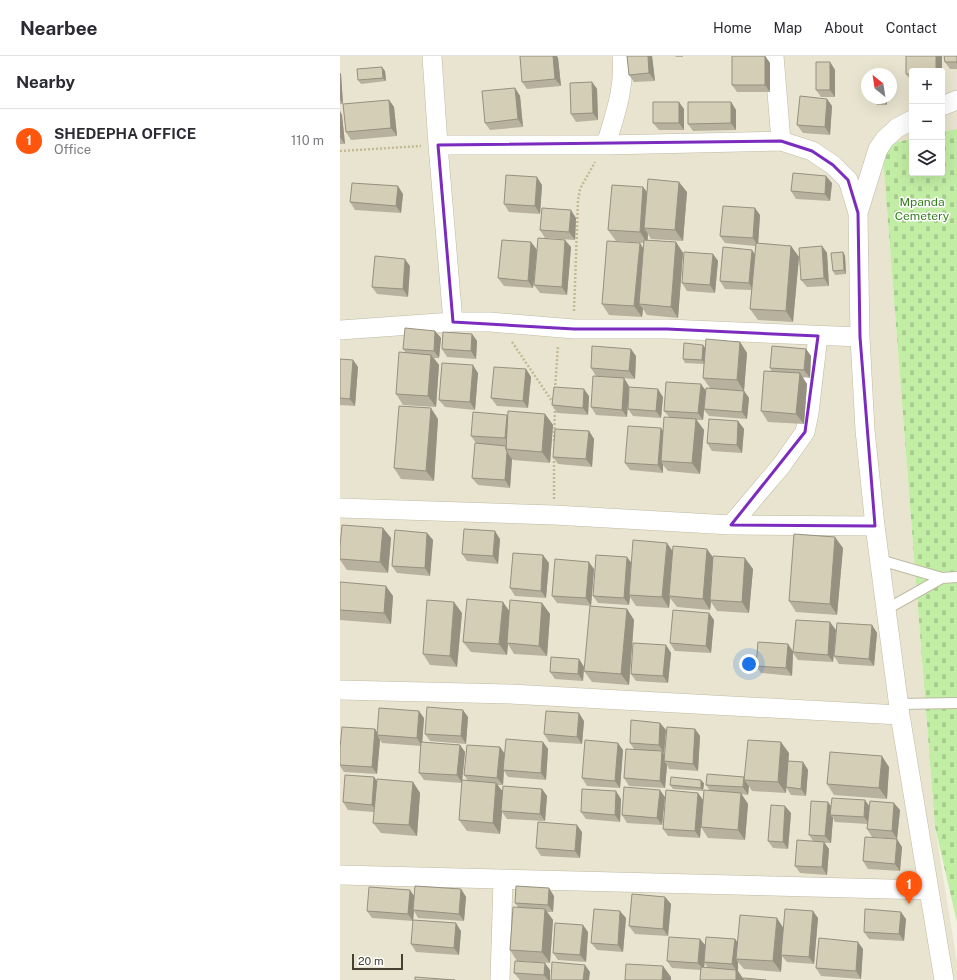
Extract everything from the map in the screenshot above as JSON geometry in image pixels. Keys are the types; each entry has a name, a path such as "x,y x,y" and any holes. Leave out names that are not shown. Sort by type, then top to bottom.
{"street":[{"path":"432,56 453,322"},
{"path":"606,145 620,97 623,69 622,56"},
{"path":"774,56 781,141"},
{"path":"945,105 957,100"},
{"path":"858,214 878,149 885,139 897,128 909,122"},
{"path":"438,145 606,145 781,141 812,151 833,165 848,180 858,214 860,337 865,430 875,526 900,709 944,980"},
{"path":"340,330 453,322 490,322 566,328 667,329 860,337"},
{"path":"731,525 781,466 805,432 809,413 818,336"},
{"path":"340,508 554,515 731,525 875,526"},
{"path":"340,690 510,694 900,709"},
{"path":"340,875 929,890"},
{"path":"500,980 503,880"}],"lane":[{"path":"880,560 942,578 957,577"},
{"path":"886,609 942,578"},
{"path":"900,709 957,703"}],"path":[{"path":"340,151 438,145"},
{"path":"554,444 555,404 566,328 578,200 580,189 606,145"},
{"path":"511,341 555,404"},
{"path":"554,452 554,515"}],"highlighted area":[{"path":"781,141 812,151 833,165 848,180 858,213 860,337 875,526 731,525 805,432 818,336 667,329 574,329 453,322 438,145"}],"shaded area":[{"path":"340,56 957,56 957,129 945,131 945,68 909,68 909,140 882,145 935,827 957,962 957,980 340,980"}],"green space":[{"name":"Mpanda Cemetery","path":"957,129 957,922 935,827 882,145 909,140 909,176 945,176 945,131"}],"building":[{"path":"520,56 553,56 555,79 522,82"},
{"path":"627,56 648,56 649,73 629,75"},
{"path":"732,56 765,56 765,85 732,85"},
{"path":"906,56 936,56 936,68 909,68 909,74 906,74"},
{"path":"944,56 957,56 957,62 945,62"},
{"path":"816,62 830,62 830,90 816,90"},
{"path":"382,67 383,78 358,80 357,69"},
{"path":"592,82 593,113 571,114 570,83"},
{"path":"515,88 518,119 485,123 482,91"},
{"path":"800,96 827,99 825,127 797,125"},
{"path":"389,100 391,128 346,132 343,104"},
{"path":"653,102 679,102 679,123 653,123"},
{"path":"688,102 731,102 731,123 688,124"},
{"path":"793,173 826,176 825,194 791,191"},
{"path":"506,175 537,177 535,206 504,204"},
{"path":"648,179 679,182 675,230 644,228"},
{"path":"352,183 398,186 396,206 350,202"},
{"path":"612,185 643,187 640,232 608,230"},
{"path":"723,206 755,208 753,238 720,236"},
{"path":"542,208 571,210 569,232 540,230"},
{"path":"538,238 565,240 562,287 534,285"},
{"path":"502,240 531,242 528,281 498,278"},
{"path":"644,240 676,242 671,307 639,304"},
{"path":"607,241 640,243 634,306 602,304"},
{"path":"756,243 791,246 786,311 750,309"},
{"path":"822,246 824,278 801,280 799,248"},
{"path":"723,247 752,250 749,283 720,281"},
{"path":"684,252 713,254 710,285 682,283"},
{"path":"843,252 844,270 833,271 831,253"},
{"path":"375,256 405,259 403,289 372,287"},
{"path":"405,328 435,331 434,351 403,349"},
{"path":"443,332 472,334 471,351 442,349"},
{"path":"706,339 740,342 737,380 703,378"},
{"path":"684,343 703,345 702,360 683,359"},
{"path":"592,346 631,349 629,371 591,368"},
{"path":"772,346 806,349 804,370 770,368"},
{"path":"399,352 431,355 428,396 396,394"},
{"path":"340,359 353,360 350,399 340,398"},
{"path":"442,363 473,365 470,402 439,400"},
{"path":"494,367 526,369 523,401 491,398"},
{"path":"764,371 800,373 796,414 761,411"},
{"path":"593,376 624,378 622,410 591,407"},
{"path":"666,382 701,384 698,413 664,411"},
{"path":"554,387 584,389 583,408 552,405"},
{"path":"629,387 658,389 656,411 628,409"},
{"path":"706,388 744,391 742,412 704,409"},
{"path":"399,406 431,408 426,471 394,468"},
{"path":"508,411 545,414 542,452 506,449"},
{"path":"473,412 507,415 505,438 471,436"},
{"path":"664,417 696,419 692,463 661,461"},
{"path":"709,419 738,421 737,445 707,443"},
{"path":"628,426 661,428 658,465 625,463"},
{"path":"555,429 589,431 586,459 553,457"},
{"path":"475,443 506,446 505,480 472,478"},
{"path":"342,525 383,528 380,562 340,559"},
{"path":"464,529 495,531 493,556 462,554"},
{"path":"395,530 427,533 425,568 392,566"},
{"path":"794,534 835,537 830,604 789,601"},
{"path":"633,540 667,543 662,597 629,595"},
{"path":"673,546 707,549 703,599 669,596"},
{"path":"513,553 543,555 541,591 510,588"},
{"path":"596,555 627,557 624,598 593,596"},
{"path":"713,556 745,558 742,602 710,600"},
{"path":"555,559 589,562 586,598 552,596"},
{"path":"340,582 386,586 384,613 340,610"},
{"path":"467,599 503,602 499,644 463,642"},
{"path":"427,600 454,602 450,656 423,654"},
{"path":"510,600 542,603 539,646 507,643"},
{"path":"590,606 627,609 621,674 584,671"},
{"path":"673,610 709,613 706,646 670,643"},
{"path":"796,620 830,622 828,655 793,652"},
{"path":"837,623 872,625 869,659 834,656"},
{"path":"758,642 788,644 786,668 756,666"},
{"path":"633,643 666,645 663,676 631,674"},
{"path":"551,657 579,659 578,674 550,672"},
{"path":"427,707 463,710 461,736 425,734"},
{"path":"379,708 419,711 417,738 377,735"},
{"path":"546,711 579,713 577,737 544,734"},
{"path":"631,720 660,723 659,745 630,743"},
{"path":"342,727 375,729 372,767 340,765"},
{"path":"667,727 695,729 693,764 664,761"},
{"path":"506,739 543,742 541,773 503,770"},
{"path":"585,740 618,743 615,781 582,778"},
{"path":"748,740 781,742 778,782 744,780"},
{"path":"421,742 460,745 457,775 419,773"},
{"path":"467,745 500,747 497,778 464,775"},
{"path":"626,749 662,751 660,781 624,778"},
{"path":"830,752 882,756 879,788 827,784"},
{"path":"788,761 803,762 801,789 786,787"},
{"path":"707,774 744,777 743,787 706,785"},
{"path":"345,775 374,777 372,805 343,802"},
{"path":"671,777 701,780 701,788 670,785"},
{"path":"377,779 413,782 409,825 373,823"},
{"path":"462,780 496,783 493,823 459,820"},
{"path":"503,786 542,789 540,814 501,811"},
{"path":"624,787 660,790 657,818 622,815"},
{"path":"582,789 616,791 615,815 581,812"},
{"path":"666,790 698,793 695,831 663,829"},
{"path":"704,790 741,793 738,830 701,827"},
{"path":"832,798 865,800 864,817 830,815"},
{"path":"811,801 828,802 825,836 809,835"},
{"path":"870,801 894,803 892,831 867,829"},
{"path":"771,805 785,806 783,842 768,841"},
{"path":"538,822 577,825 575,851 536,848"},
{"path":"865,837 897,839 895,864 863,861"},
{"path":"797,840 824,842 822,867 795,866"},
{"path":"415,886 461,889 459,914 413,910"},
{"path":"516,886 549,888 548,905 515,903"},
{"path":"369,887 410,890 408,914 367,911"},
{"path":"632,894 665,897 663,929 629,926"},
{"path":"513,907 545,909 542,952 510,950"},
{"path":"594,909 620,911 618,945 591,943"},
{"path":"785,909 813,911 809,957 781,955"},
{"path":"865,909 901,912 899,934 864,932"},
{"path":"740,915 777,918 773,961 736,959"},
{"path":"413,920 456,923 454,948 411,944"},
{"path":"555,923 583,925 580,955 553,953"},
{"path":"669,937 700,939 698,963 667,961"},
{"path":"706,937 735,939 732,964 704,962"},
{"path":"819,938 858,942 856,971 816,968"},
{"path":"515,961 545,963 544,975 514,973"},
{"path":"552,962 585,965 583,980 551,980"},
{"path":"626,964 663,966 662,980 625,980"},
{"path":"701,967 736,970 736,980 700,980"},
{"path":"415,977 455,980 415,980"},
{"path":"743,978 766,980 743,980"}],"place":[{"name":"SHEDEPHA OFFICE","path":"909,904"}]}
